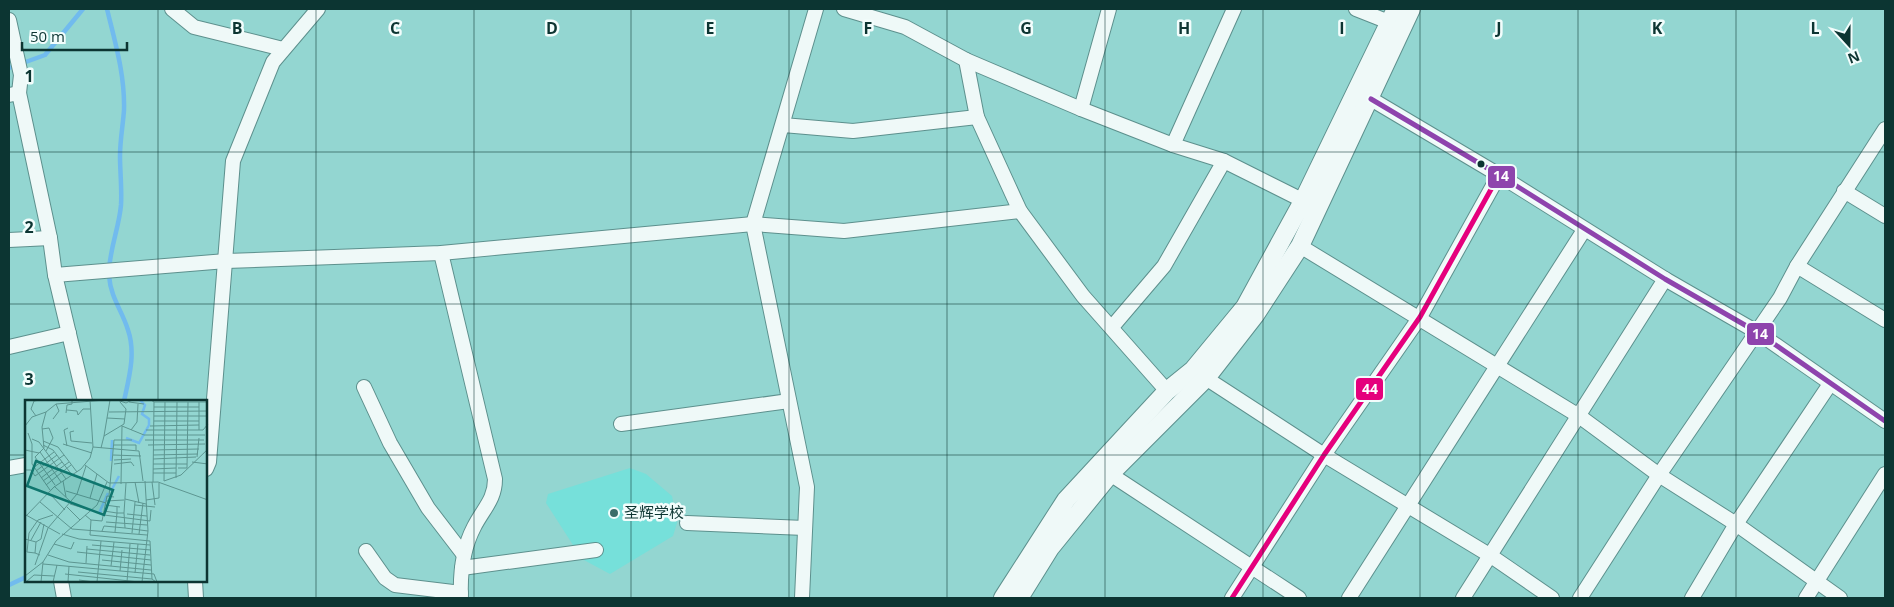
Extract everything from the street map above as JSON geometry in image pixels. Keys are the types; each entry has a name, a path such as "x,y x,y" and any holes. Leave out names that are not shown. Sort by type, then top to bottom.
{"main road":[{"path":"1019,598 1050,548 1110,474 1255,316 1300,246 1310,204 1396,20 1411,9"},
{"path":"1002,598 1066,500 1167,391 1200,374 1310,204 1371,99 1396,20"}],"street":[{"path":"172,9 194,27 284,49"},
{"path":"802,598 807,487 752,224 816,9"},
{"path":"844,9 905,27 966,60 1080,109 1173,146 1224,160 1310,204"},
{"path":"1080,109 1109,9"},
{"path":"1173,146 1234,9"},
{"path":"1356,9 1396,20"},
{"path":"208,464 234,161 273,62 312,11"},
{"path":"9,20 20,75 14,94 50,238 55,275 85,400"},
{"path":"966,60 977,117 1020,211 1083,296 1167,391"},
{"path":"1371,99 1499,175 1664,279 1756,332 1885,421"},
{"path":"783,125 853,132 977,117"},
{"path":"1580,598 1659,474 1756,332 1885,129"},
{"path":"1112,327 1164,266 1224,160"},
{"path":"1232,598 1250,567 1324,455 1420,317 1499,175"},
{"path":"1844,191 1885,216"},
{"path":"55,275 226,261 441,253 752,224 844,231 1020,211"},
{"path":"1349,598 1584,230"},
{"path":"9,240 50,238"},
{"path":"1300,246 1420,317 1579,416 1659,474 1736,524 1840,598"},
{"path":"366,551 385,578 396,584 461,596 463,562 474,526 490,502 495,490 495,479 441,253"},
{"path":"1797,266 1885,320"},
{"path":"1463,598 1664,279"},
{"path":"9,347 69,333"},
{"path":"1200,374 1408,508 1491,556 1552,598"},
{"path":"1692,598 1736,524 1830,384"},
{"path":"364,387 390,443 423,500 463,562"},
{"path":"621,424 789,401"},
{"path":"9,468 25,465"},
{"path":"1110,474 1299,598"},
{"path":"1806,598 1885,474"},
{"path":"687,523 805,528"},
{"path":"463,562 596,550"},
{"path":"195,582 196,598"}],"shaded area":[{"name":"圣辉学校","path":"630,468 646,474 672,496 677,523 673,536 610,574 582,559 546,503 548,494"}],"waterway":[{"path":"9,68 45,55 83,9"},
{"path":"107,9 119,59 124,97 120,150 121,205 110,259 109,276 114,298 126,323 130,339 132,357 124,400"},
{"path":"9,585 25,577"}],"transit line":[{"name":"14","path":"1371,99 1499,175 1665,279 1757,332 1885,421"},
{"name":"44","path":"1232,598 1324,455 1420,317 1499,175"}],"place":[{"name":"圣辉学校","path":"614,513"}]}
